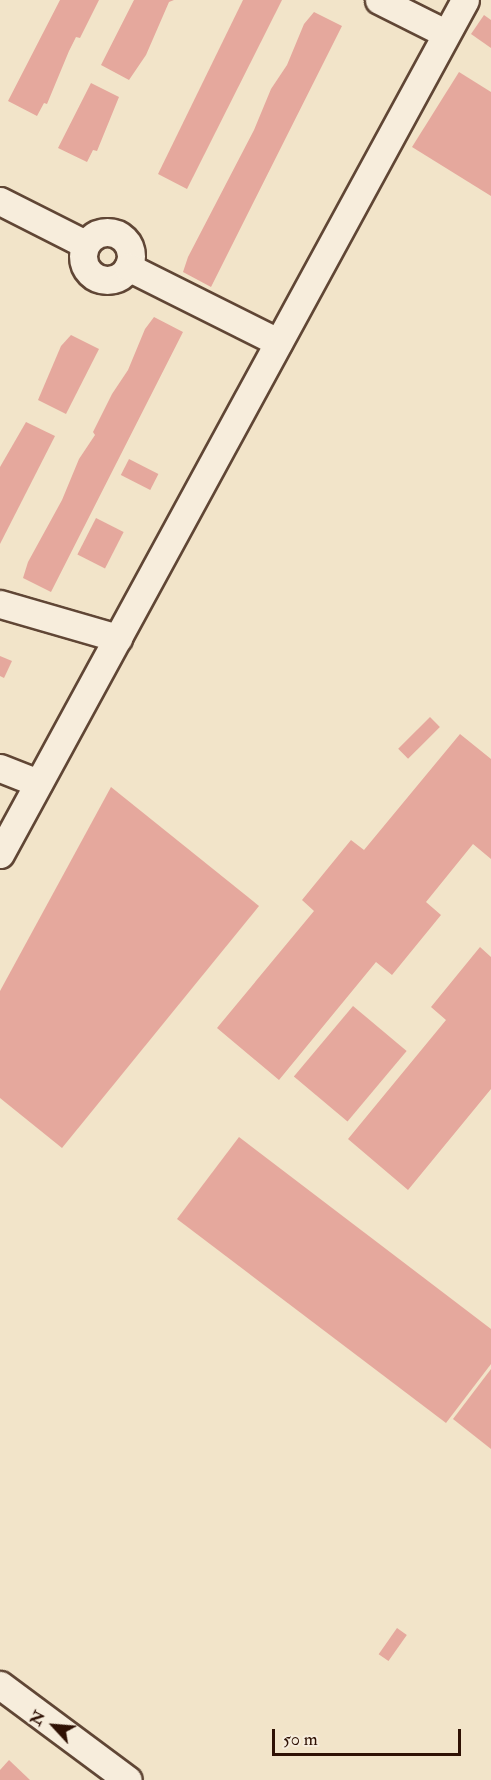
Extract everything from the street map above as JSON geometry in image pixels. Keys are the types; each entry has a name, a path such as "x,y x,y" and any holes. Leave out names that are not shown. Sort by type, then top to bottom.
{"street":[{"path":"379,0 445,33"},
{"path":"0,854 465,0"},
{"path":"0,201 85,244 92,236 113,231 129,245 129,267 278,342"},
{"path":"0,604 117,638"},
{"path":"0,768 38,783"},
{"path":"0,1685 128,1780"}],"building":[{"path":"60,0 99,0 80,38 76,37 69,51 47,104 44,103 37,116 8,101"},
{"path":"134,0 174,0 169,2 146,55 129,80 101,65"},
{"path":"243,0 282,0 187,189 158,174"},
{"path":"314,12 342,26 211,287 183,272 188,257 254,130 271,89 287,65 304,24"},
{"path":"484,15 491,20 491,48 471,34"},
{"path":"459,72 491,92 491,196 412,147"},
{"path":"91,83 119,97 97,151 93,150 87,162 58,148"},
{"path":"154,317 183,332 51,592 23,578 28,562 62,500 79,459 95,435 93,432 112,394 128,370 145,329"},
{"path":"71,335 99,349 66,414 38,400 61,346"},
{"path":"26,422 55,436 0,544 0,467"},
{"path":"129,459 158,474 150,490 121,475"},
{"path":"96,518 124,532 105,569 77,555"},
{"path":"0,656 12,661 4,678 0,676"},
{"path":"430,717 440,727 408,759 398,749"},
{"path":"460,734 491,759 491,859 473,844 426,902 441,915 392,975 376,962 279,1080 217,1028 314,911 302,900 351,840 364,850"},
{"path":"111,787 259,906 62,1148 0,1098 0,991"},
{"path":"480,947 491,957 491,1089 408,1190 348,1139 446,1020 431,1007"},
{"path":"353,1006 407,1051 347,1121 294,1076"},
{"path":"239,1137 491,1329 491,1364 446,1423 177,1219"},
{"path":"491,1369 491,1449 453,1419"},
{"path":"397,1628 407,1635 388,1661 379,1654"},
{"path":"9,1760 30,1780 0,1780 0,1770"}]}
